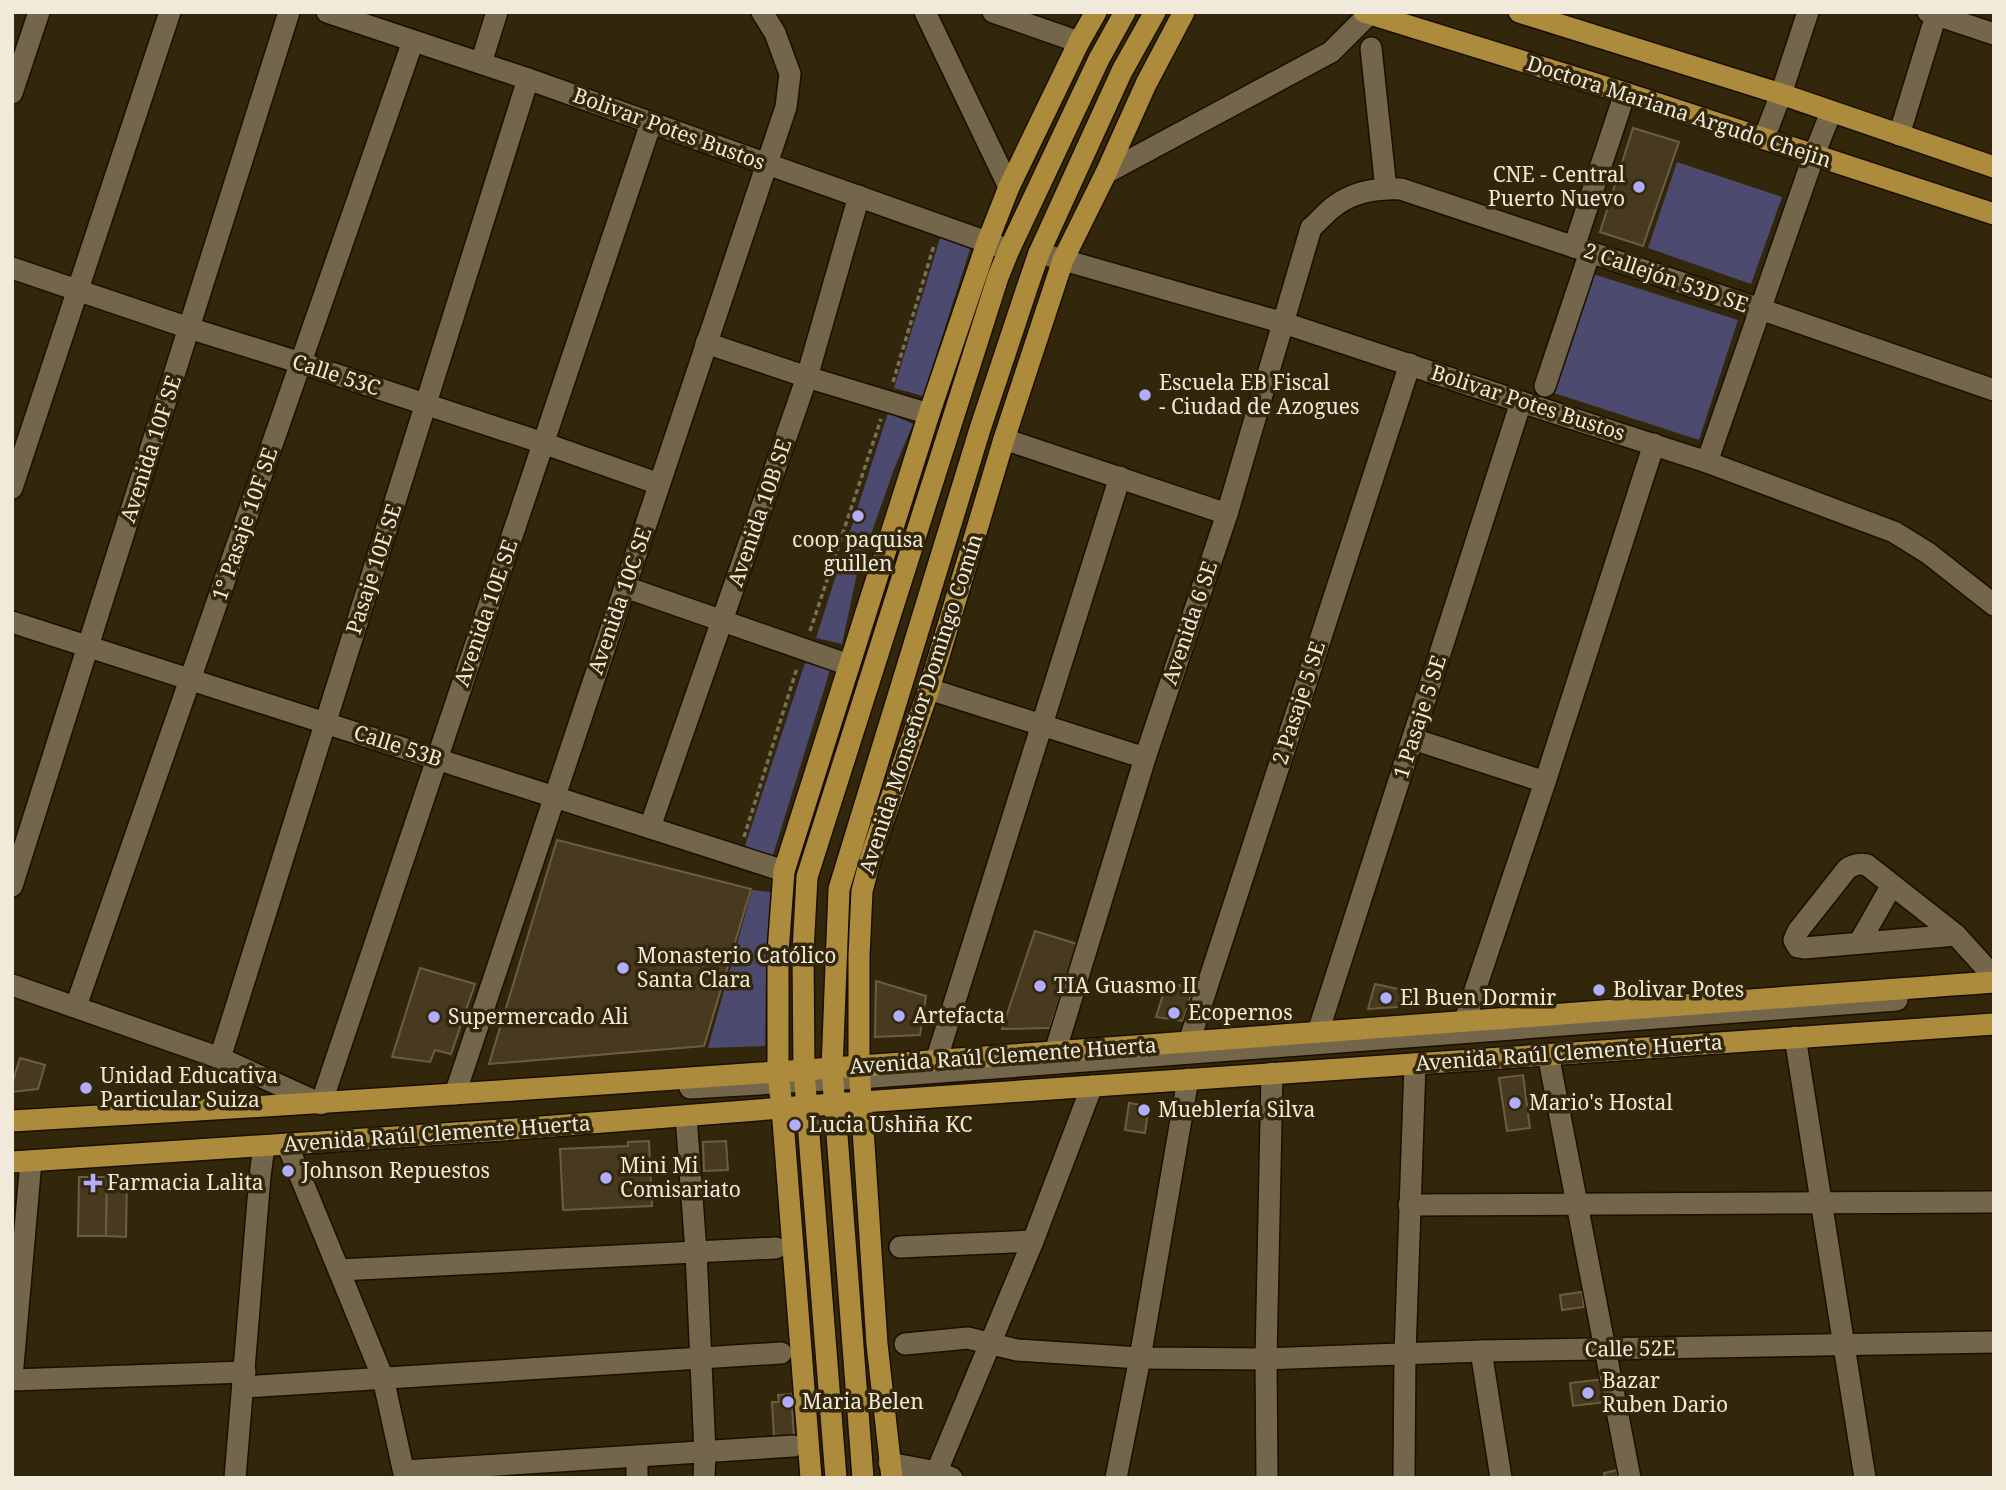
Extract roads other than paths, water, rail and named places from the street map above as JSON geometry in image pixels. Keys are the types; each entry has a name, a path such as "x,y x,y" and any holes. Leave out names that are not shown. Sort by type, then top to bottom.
{"main road":[{"path":"811,1478 778,1078 778,952 784,870 929,414 987,243 1009,187 1079,41 1096,12"},
{"path":"836,1478 804,1076 803,952 807,877 998,278 1099,60 1125,12"},
{"name":"Avenida Monseñor Domingo Comín","path":"863,1478 832,1074 839,889 980,429 1040,253 1122,71 1155,12"},
{"name":"Avenida Monseñor Domingo Comín","path":"891,1470 877,1344 861,1102 859,956 862,891 872,853 929,689 1004,439 1063,260 1146,84 1184,12"},
{"path":"1519,12 1781,94 1994,167"},
{"name":"Doctora Mariana Argudo Chejin","path":"1367,13 1625,93 1994,214"},
{"path":"830,727 852,735"},
{"name":"Avenida Raúl Clemente Huerta","path":"12,1121 455,1094 778,1078 860,1072 936,1061 1994,980"},
{"name":"Avenida Raúl Clemente Huerta","path":"22,1162 1994,1024"},
{"path":"857,1409 884,1409"}],"street":[{"path":"12,93 39,12"},
{"path":"12,488 170,12"},
{"name":"Avenida 10F SE","path":"12,886 289,12"},
{"path":"481,63 498,12"},
{"name":"Avenida 10C SE","path":"455,1094 786,107 790,74 775,33 762,12"},
{"path":"925,12 1009,187"},
{"path":"993,12 1079,41"},
{"path":"1764,138 1808,12"},
{"path":"1106,173 1331,52 1367,13"},
{"path":"1899,135 1933,13 1994,34"},
{"name":"Bolivar Potes Bustos","path":"340,14 1009,250"},
{"name":"1° Pasaje 10F SE","path":"76,1006 413,41"},
{"path":"1371,48 1385,189"},
{"name":"Pasaje 10E SE","path":"220,1058 528,79"},
{"path":"1545,386 1625,93"},
{"path":"1707,462 1831,112"},
{"name":"Avenida 10E SE","path":"321,1104 650,123"},
{"name":"2 Callejón 53D SE","path":"1337,203 1369,191 1401,190 1994,390"},
{"name":"Avenida 10B SE","path":"650,827 807,377 859,197"},
{"name":"Avenida 6 SE","path":"1055,1052 1145,758 1227,514 1311,228 1337,203"},
{"name":"Bolivar Potes Bustos","path":"1040,253 1284,323 1707,462 1894,532 1928,553 1994,605"},
{"name":"Calle 53C","path":"12,268 660,484"},
{"path":"706,343 929,414"},
{"name":"2 Pasaje 5 SE","path":"1189,1042 1409,364"},
{"name":"1 Pasaje 5 SE","path":"1318,1032 1521,402"},
{"path":"1004,439 1227,514"},
{"path":"1465,1020 1654,444"},
{"path":"936,1061 1120,477"},
{"path":"625,587 849,665"},
{"name":"Calle 53B","path":"12,622 784,870"},
{"path":"929,689 1145,758"},
{"path":"1413,739 1545,782"},
{"path":"1955,935 1804,948 1798,947 1794,940 1798,931 1847,869 1863,864 1955,935 1994,980"},
{"path":"1859,943 1892,885"},
{"path":"12,985 220,1058 321,1104"},
{"path":"860,1072 1994,992"},
{"path":"1794,1037 1865,1478"},
{"path":"1548,1054 1630,1478"},
{"path":"1404,1478 1405,1354 1415,1064"},
{"path":"1267,1478 1266,1359 1272,1073"},
{"path":"12,1129 778,1078"},
{"path":"1116,1478 1140,1358 1188,1079"},
{"path":"891,1470 941,1476 1092,1086"},
{"path":"686,1116 705,1478"},
{"path":"287,1144 383,1378 405,1475 532,1471 637,1456 793,1446"},
{"path":"235,1478 264,1146"},
{"path":"22,1162 12,1378 383,1378 781,1353"},
{"path":"1409,1205 1994,1202"},
{"path":"900,1247 1033,1241"},
{"path":"339,1270 776,1248"},
{"name":"Calle 52E","path":"905,1343 968,1338 1017,1350 1140,1358 1266,1359 1481,1351 1994,1342"},
{"path":"1481,1351 1501,1478"},
{"path":"637,1456 638,1478"}],"place":[{"name":"CNE - Central Puerto Nuevo","path":"1639,187"},
{"name":"Escuela EB Fiscal - Ciudad de Azogues","path":"1145,395"},
{"name":"coop paquisa guillen","path":"858,516"},
{"name":"Monasterio Católico Santa Clara","path":"623,968"},
{"name":"TIA Guasmo II","path":"1040,986"},
{"name":"Bolivar Potes","path":"1599,990"},
{"name":"El Buen Dormir","path":"1386,998"},
{"name":"Ecopernos","path":"1174,1013"},
{"name":"Artefacta","path":"899,1016"},
{"name":"Supermercado Ali","path":"434,1017"},
{"name":"Unidad Educativa Particular Suiza","path":"86,1088"},
{"name":"Mario's Hostal","path":"1515,1103"},
{"name":"Mueblería Silva","path":"1144,1110"},
{"name":"Lucia Ushiña KC","path":"795,1125"},
{"name":"Johnson Repuestos","path":"288,1171"},
{"name":"Mini Mi Comisariato","path":"606,1178"},
{"name":"Farmacia Lalita","path":"93,1183"},
{"name":"Bazar Ruben Dario","path":"1588,1393"},
{"name":"Maria Belen","path":"788,1402"}]}
